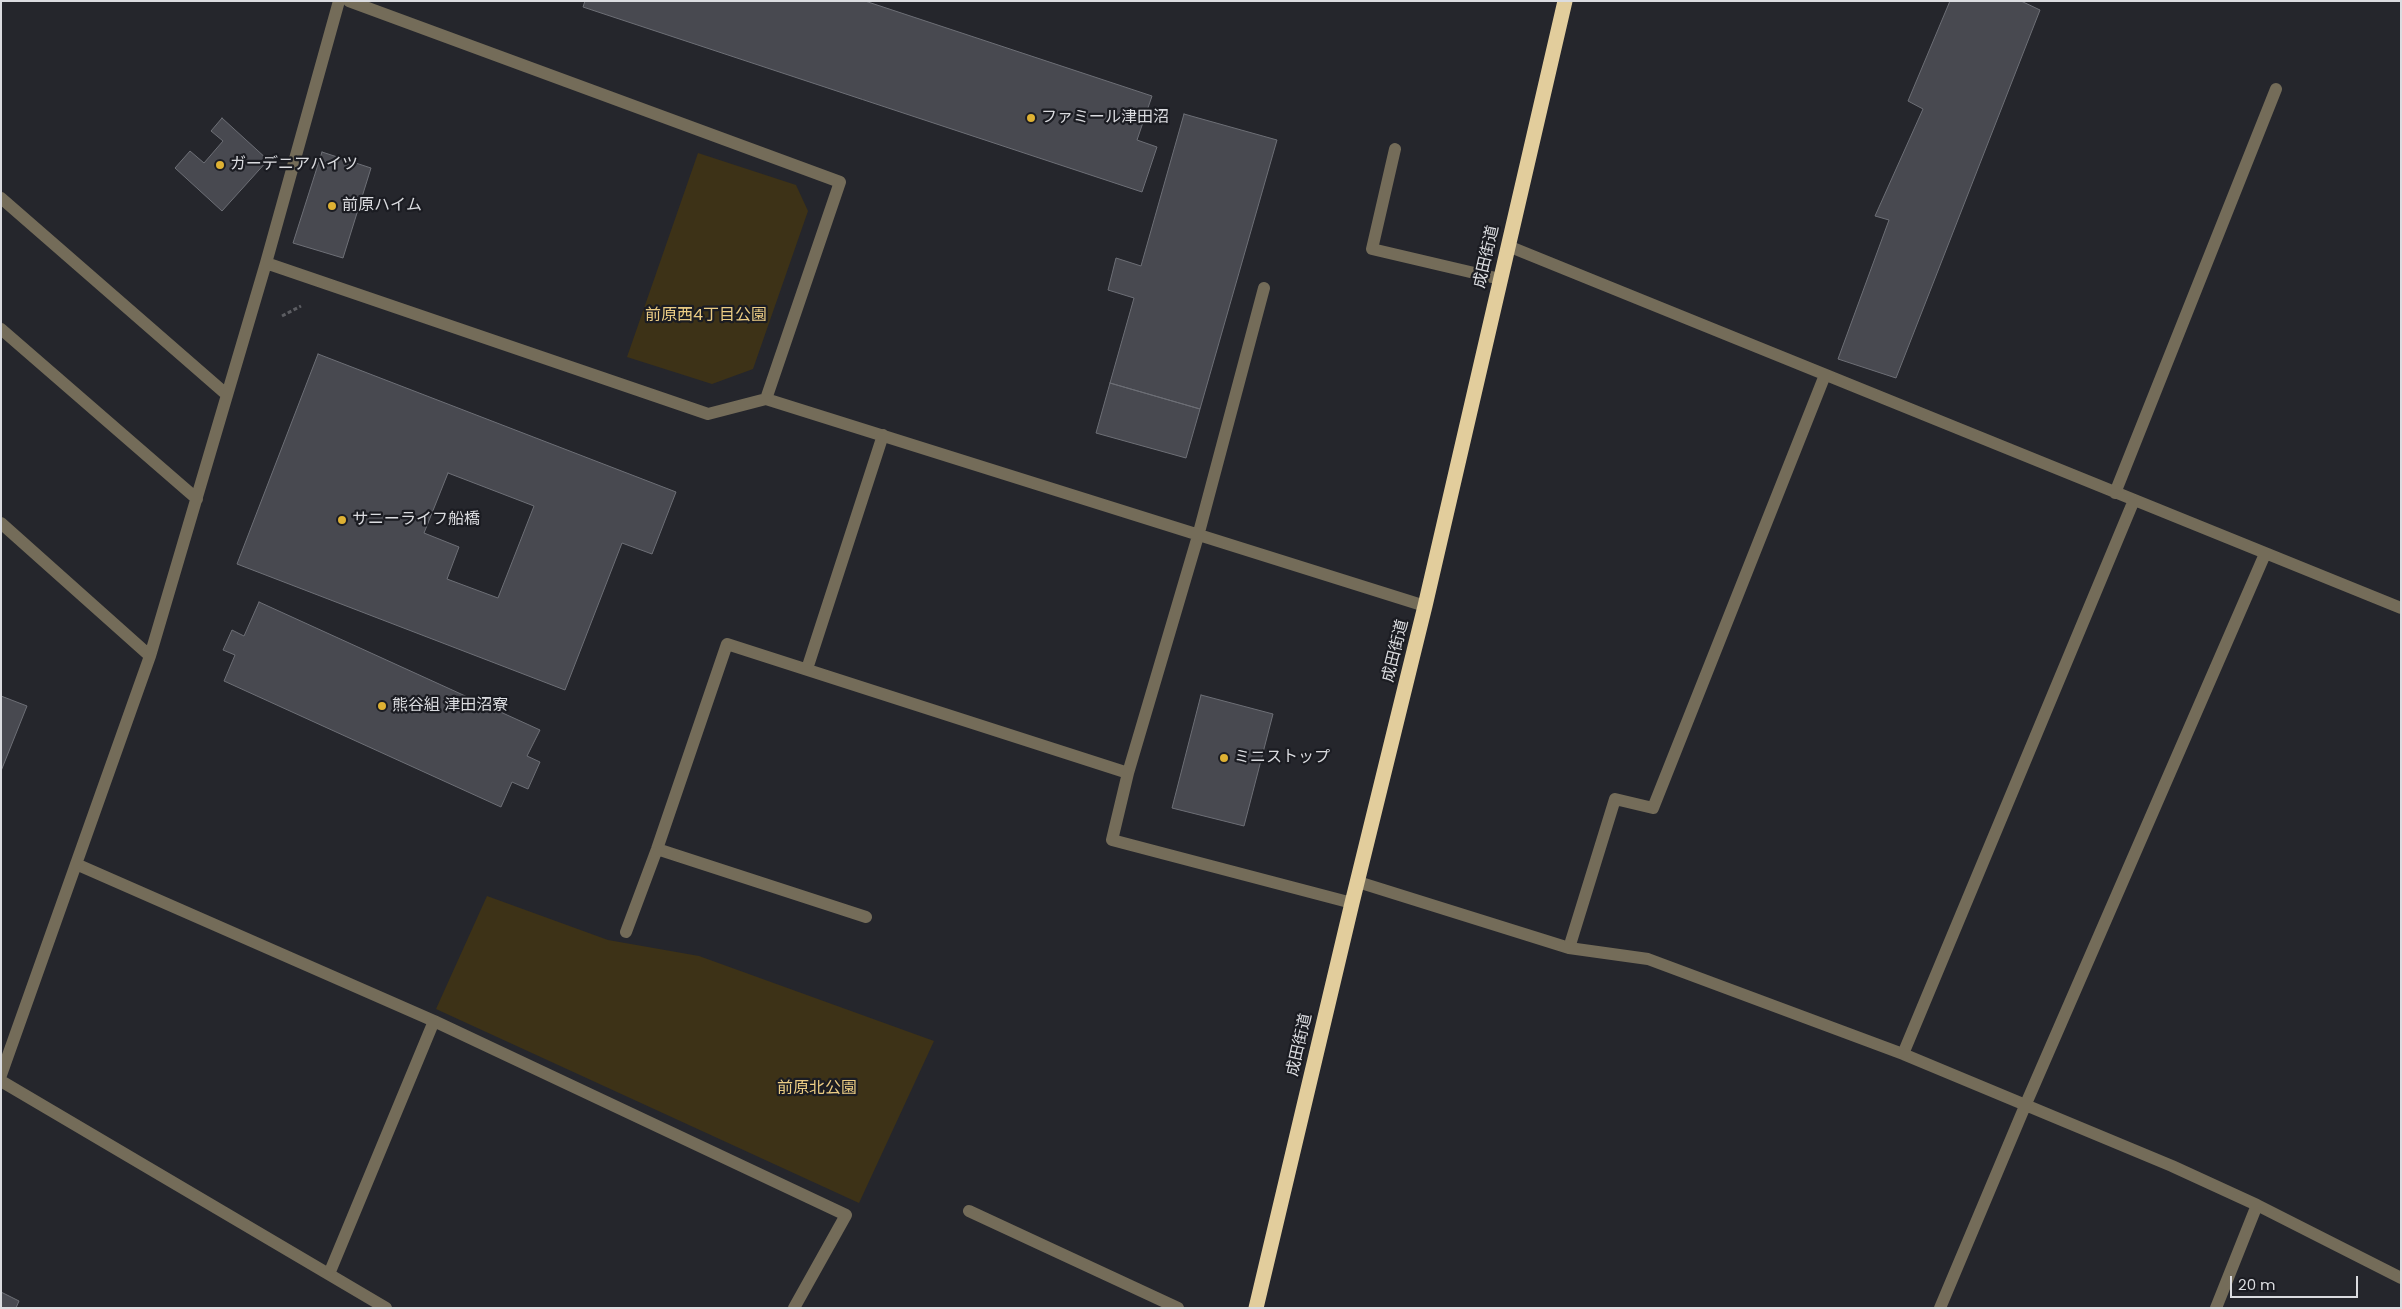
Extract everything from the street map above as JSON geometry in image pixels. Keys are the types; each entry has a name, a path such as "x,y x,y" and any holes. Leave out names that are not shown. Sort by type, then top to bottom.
{"highway":[{"name":"成田街道","path":"1256,1308 1425,606 1565,1"}],"street":[{"path":"1,1075 150,656 266,263 339,1"},
{"path":"349,1 840,182 766,399"},
{"path":"2115,493 2276,89"},
{"path":"1395,149 1372,249 1500,279"},
{"path":"1,198 226,394"},
{"path":"1508,246 2401,608"},
{"path":"266,263 708,414 766,399 1425,606"},
{"path":"1264,288 1198,536 1128,773 1112,840 1352,903"},
{"path":"1,330 197,499"},
{"path":"1569,948 1616,799 1653,808 1825,375"},
{"path":"807,669 883,435"},
{"path":"1904,1054 2134,500"},
{"path":"1,523 150,656"},
{"path":"1940,1308 2025,1106 2265,554"},
{"path":"626,932 727,644 1128,773"},
{"path":"657,848 866,917"},
{"path":"76,864 434,1021 846,1214 794,1308"},
{"path":"1358,882 1569,948 1648,959 1904,1054 2172,1166 2257,1205 2401,1278"},
{"path":"329,1274 434,1021"},
{"path":"1,1081 386,1308"},
{"path":"2216,1308 2257,1205"},
{"path":"968,1212 1178,1308"}],"path":[{"path":"274,319 302,306"}],"green space":[{"name":"前原西4丁目公園","path":"698,153 796,185 808,211 753,369 712,384 627,357"},
{"name":"前原北公園","path":"487,896 608,940 699,956 934,1041 859,1203 436,1009"}],"building":[{"name":"ファミール津田沼","path":"585,1 865,1 1152,96 1137,140 1157,147 1142,192 583,7"},
{"path":"1950,1 2021,1 2040,10 1896,378 1838,359 1889,220 1875,216 1923,109 1908,101"},
{"name":"ファミール津田沼","path":"1184,114 1277,140 1200,409 1110,383 1134,298 1108,290 1116,258 1141,266"},
{"name":"ガーデニアハイツ","path":"222,118 268,160 222,211 175,168 190,151 204,163 223,141 211,131"},
{"name":"前原ハイム","path":"322,152 371,168 343,258 293,243"},
{"name":"サニーライフ船橋","path":"318,354 676,492 652,554 622,543 565,690 237,564","holes":["448,473 534,506 498,598 447,579 459,547 424,533"]},
{"path":"1110,383 1200,409 1186,458 1096,433"},
{"name":"熊谷組 津田沼寮","path":"259,602 540,730 527,756 540,762 528,789 512,782 501,807 224,681 235,655 223,650 232,630 244,636"},
{"path":"1201,695 1273,714 1244,826 1172,808"},
{"path":"1,696 27,706 1,771"},
{"path":"1,1292 19,1301 16,1308 1,1308"}],"place":[{"name":"ファミール津田沼","path":"1031,118"},
{"name":"ガーデニアハイツ","path":"220,165"},
{"name":"前原ハイム","path":"332,206"},
{"name":"サニーライフ船橋","path":"342,520"},
{"name":"熊谷組 津田沼寮","path":"382,706"},
{"name":"ミニストップ","path":"1224,758"}]}
